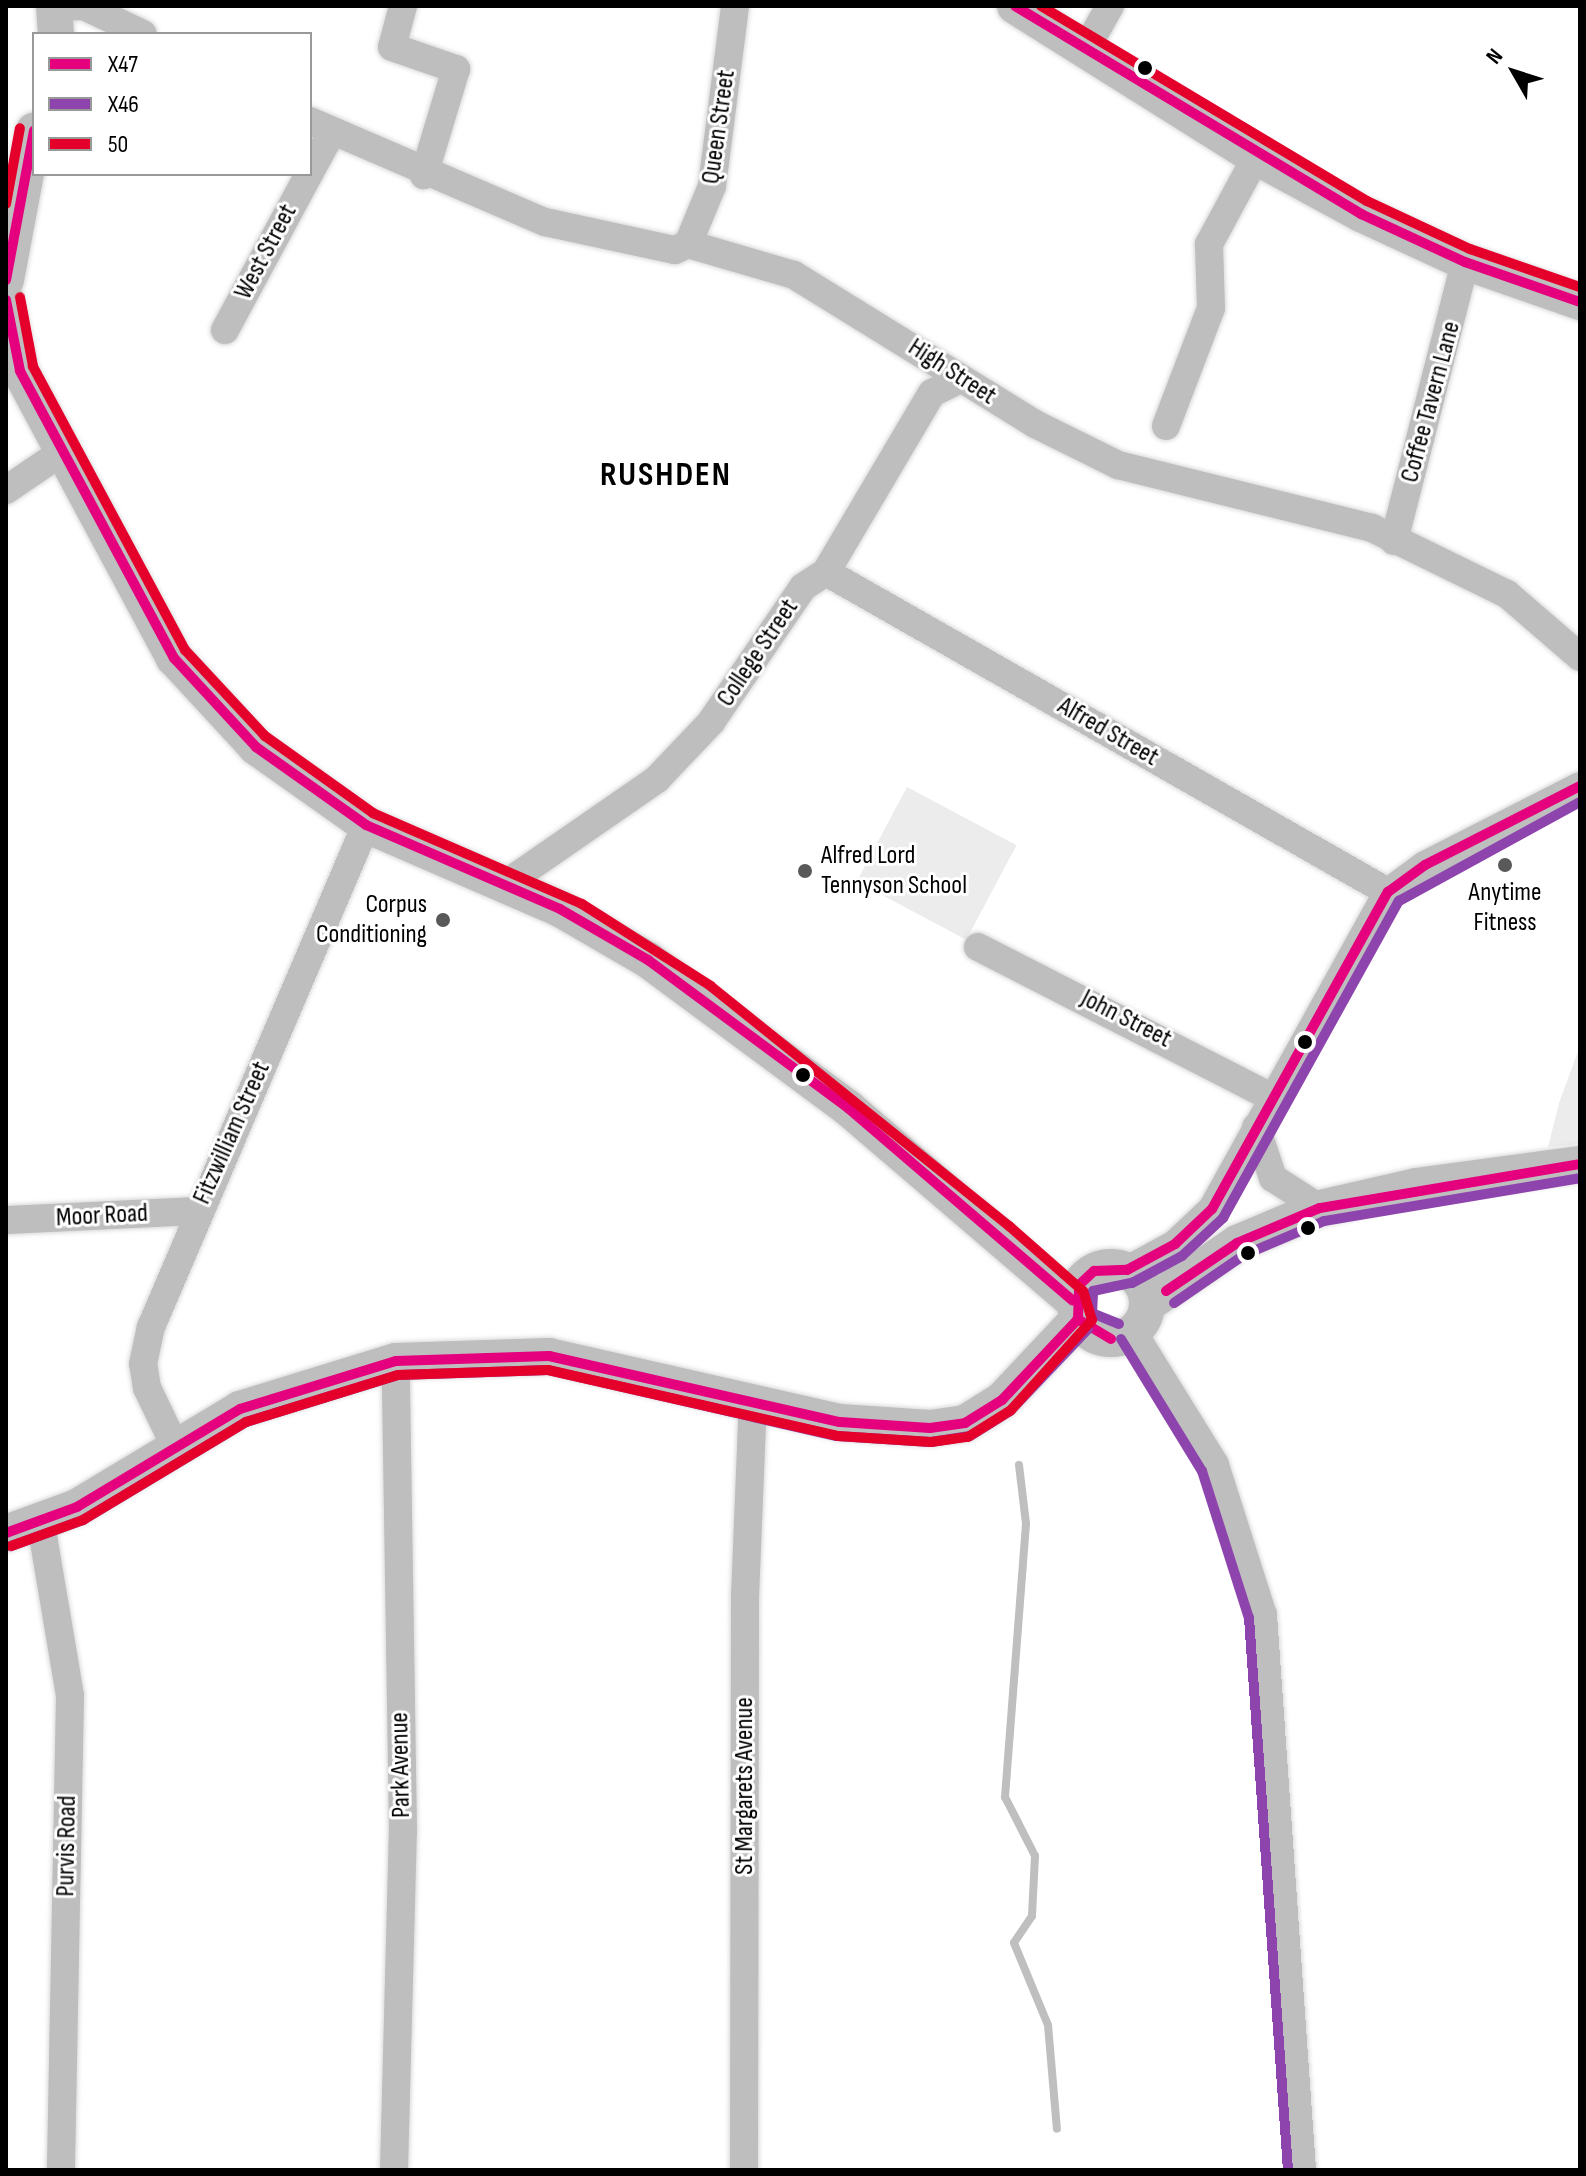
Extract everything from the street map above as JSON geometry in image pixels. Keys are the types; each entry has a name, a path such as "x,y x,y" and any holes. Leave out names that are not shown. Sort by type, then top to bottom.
{"main road":[{"path":"54,6 56,32"},
{"path":"1015,6 1256,157 1465,262 1580,302"},
{"path":"6,280 32,142"},
{"path":"6,300 20,371 187,675 284,771 366,825 597,929 703,998 848,1108 1076,1310 1100,1338 1140,1318 1237,1243 1320,1208 1417,1186 1580,1164"},
{"path":"6,1533 41,1524 174,1444 288,1389 396,1361 549,1356 882,1428 965,1423 1002,1400 1076,1310 1094,1271 1127,1270 1141,1281 1140,1318"}],"street":[{"path":"54,6 84,6 139,32"},
{"path":"403,6 392,47 456,69 424,175"},
{"name":"Queen Street","path":"688,244 712,186 735,6"},
{"path":"1084,52 1110,6"},
{"name":"High Street","path":"321,127 424,175 545,222 675,250 688,244 794,275 1035,424 1148,477 1344,517 1507,594 1580,657"},
{"name":"West Street","path":"312,162 321,127"},
{"path":"1166,426 1211,308 1209,244 1256,157"},
{"name":"West Street","path":"225,330 307,176"},
{"name":"Coffee Tavern Lane","path":"1394,541 1465,262"},
{"name":"College Street","path":"504,885 657,779 711,722 803,587 826,572 919,412 946,381 961,379"},
{"path":"6,490 62,452"},
{"name":"Alfred Street","path":"826,572 1388,892"},
{"path":"1127,1270 1196,1227 1388,892 1425,865 1580,786"},
{"name":"Fitzwilliam Street","path":"174,1444 143,1364 198,1211 366,825"},
{"name":"John Street","path":"978,947 1271,1097"},
{"path":"1256,1127 1273,1178 1320,1208"},
{"name":"Moor Road","path":"6,1220 198,1211"},
{"path":"1140,1318 1215,1465 1247,1547 1263,1615 1302,2170"},
{"name":"Park Avenue","path":"394,2170 403,1831 396,1361"},
{"name":"St Margarets Avenue","path":"744,2170 745,1597 753,1402"},
{"name":"Purvis Road","path":"41,1524 70,1696 61,2170"}],"shaded area":[{"path":"907,787 1016,845 966,940 857,881"},
{"path":"1580,1046 1580,1144 1548,1147 1559,1103"}],"waterway":[{"path":"1019,1465 1026,1524 1005,1797 1035,1856 1032,1916 1014,1943 1048,2025 1057,2129"}],"transit line":[{"name":"X47","path":"1015,6 1361,214 1465,262 1580,302"},
{"name":"50","path":"1041,6 1367,201 1470,249 1580,287"},
{"name":"50","path":"6,204 20,128"},
{"name":"X47","path":"6,280 32,142"},
{"name":"50","path":"11,1546 83,1520 246,1422 398,1375 548,1370 838,1436 931,1442 968,1437 1011,1410 1092,1320 1083,1291 1009,1226 711,986 582,904 373,813 265,736 185,650 33,366 20,297"},
{"name":"X47","path":"6,300 20,371 174,658 256,747 366,825 560,909 648,960 848,1108 1073,1301"},
{"name":"X47","path":"1111,1339 1078,1319 1079,1285 1094,1271 1127,1270 1175,1244 1212,1209 1388,892 1425,865 1580,786"},
{"name":"X46","path":"1119,1324 1092,1313 1093,1291 1132,1283 1182,1256 1223,1218 1399,901 1580,802"},
{"name":"X47","path":"1166,1291 1237,1243 1320,1208 1580,1164"},
{"name":"X46","path":"1174,1303 1244,1255 1324,1221 1580,1178"},
{"name":"X47","path":"6,1533 77,1507 240,1409 396,1361 549,1356 840,1422 930,1428 965,1423 1002,1400 1078,1319"},
{"name":"X46","path":"11,1546 83,1520 246,1422 398,1375 548,1370 837,1436 931,1442 970,1436 1010,1411 1088,1329"},
{"name":"X46","path":"1121,1339 1202,1471 1249,1618 1288,2170"}],"place":[{"name":"Anytime Fitness","path":"1505,865"},
{"name":"Alfred Lord Tennyson School","path":"805,871"},
{"name":"Corpus Conditioning","path":"443,920"}],"district":[{"name":"RUSHDEN","path":"666,475"}]}
